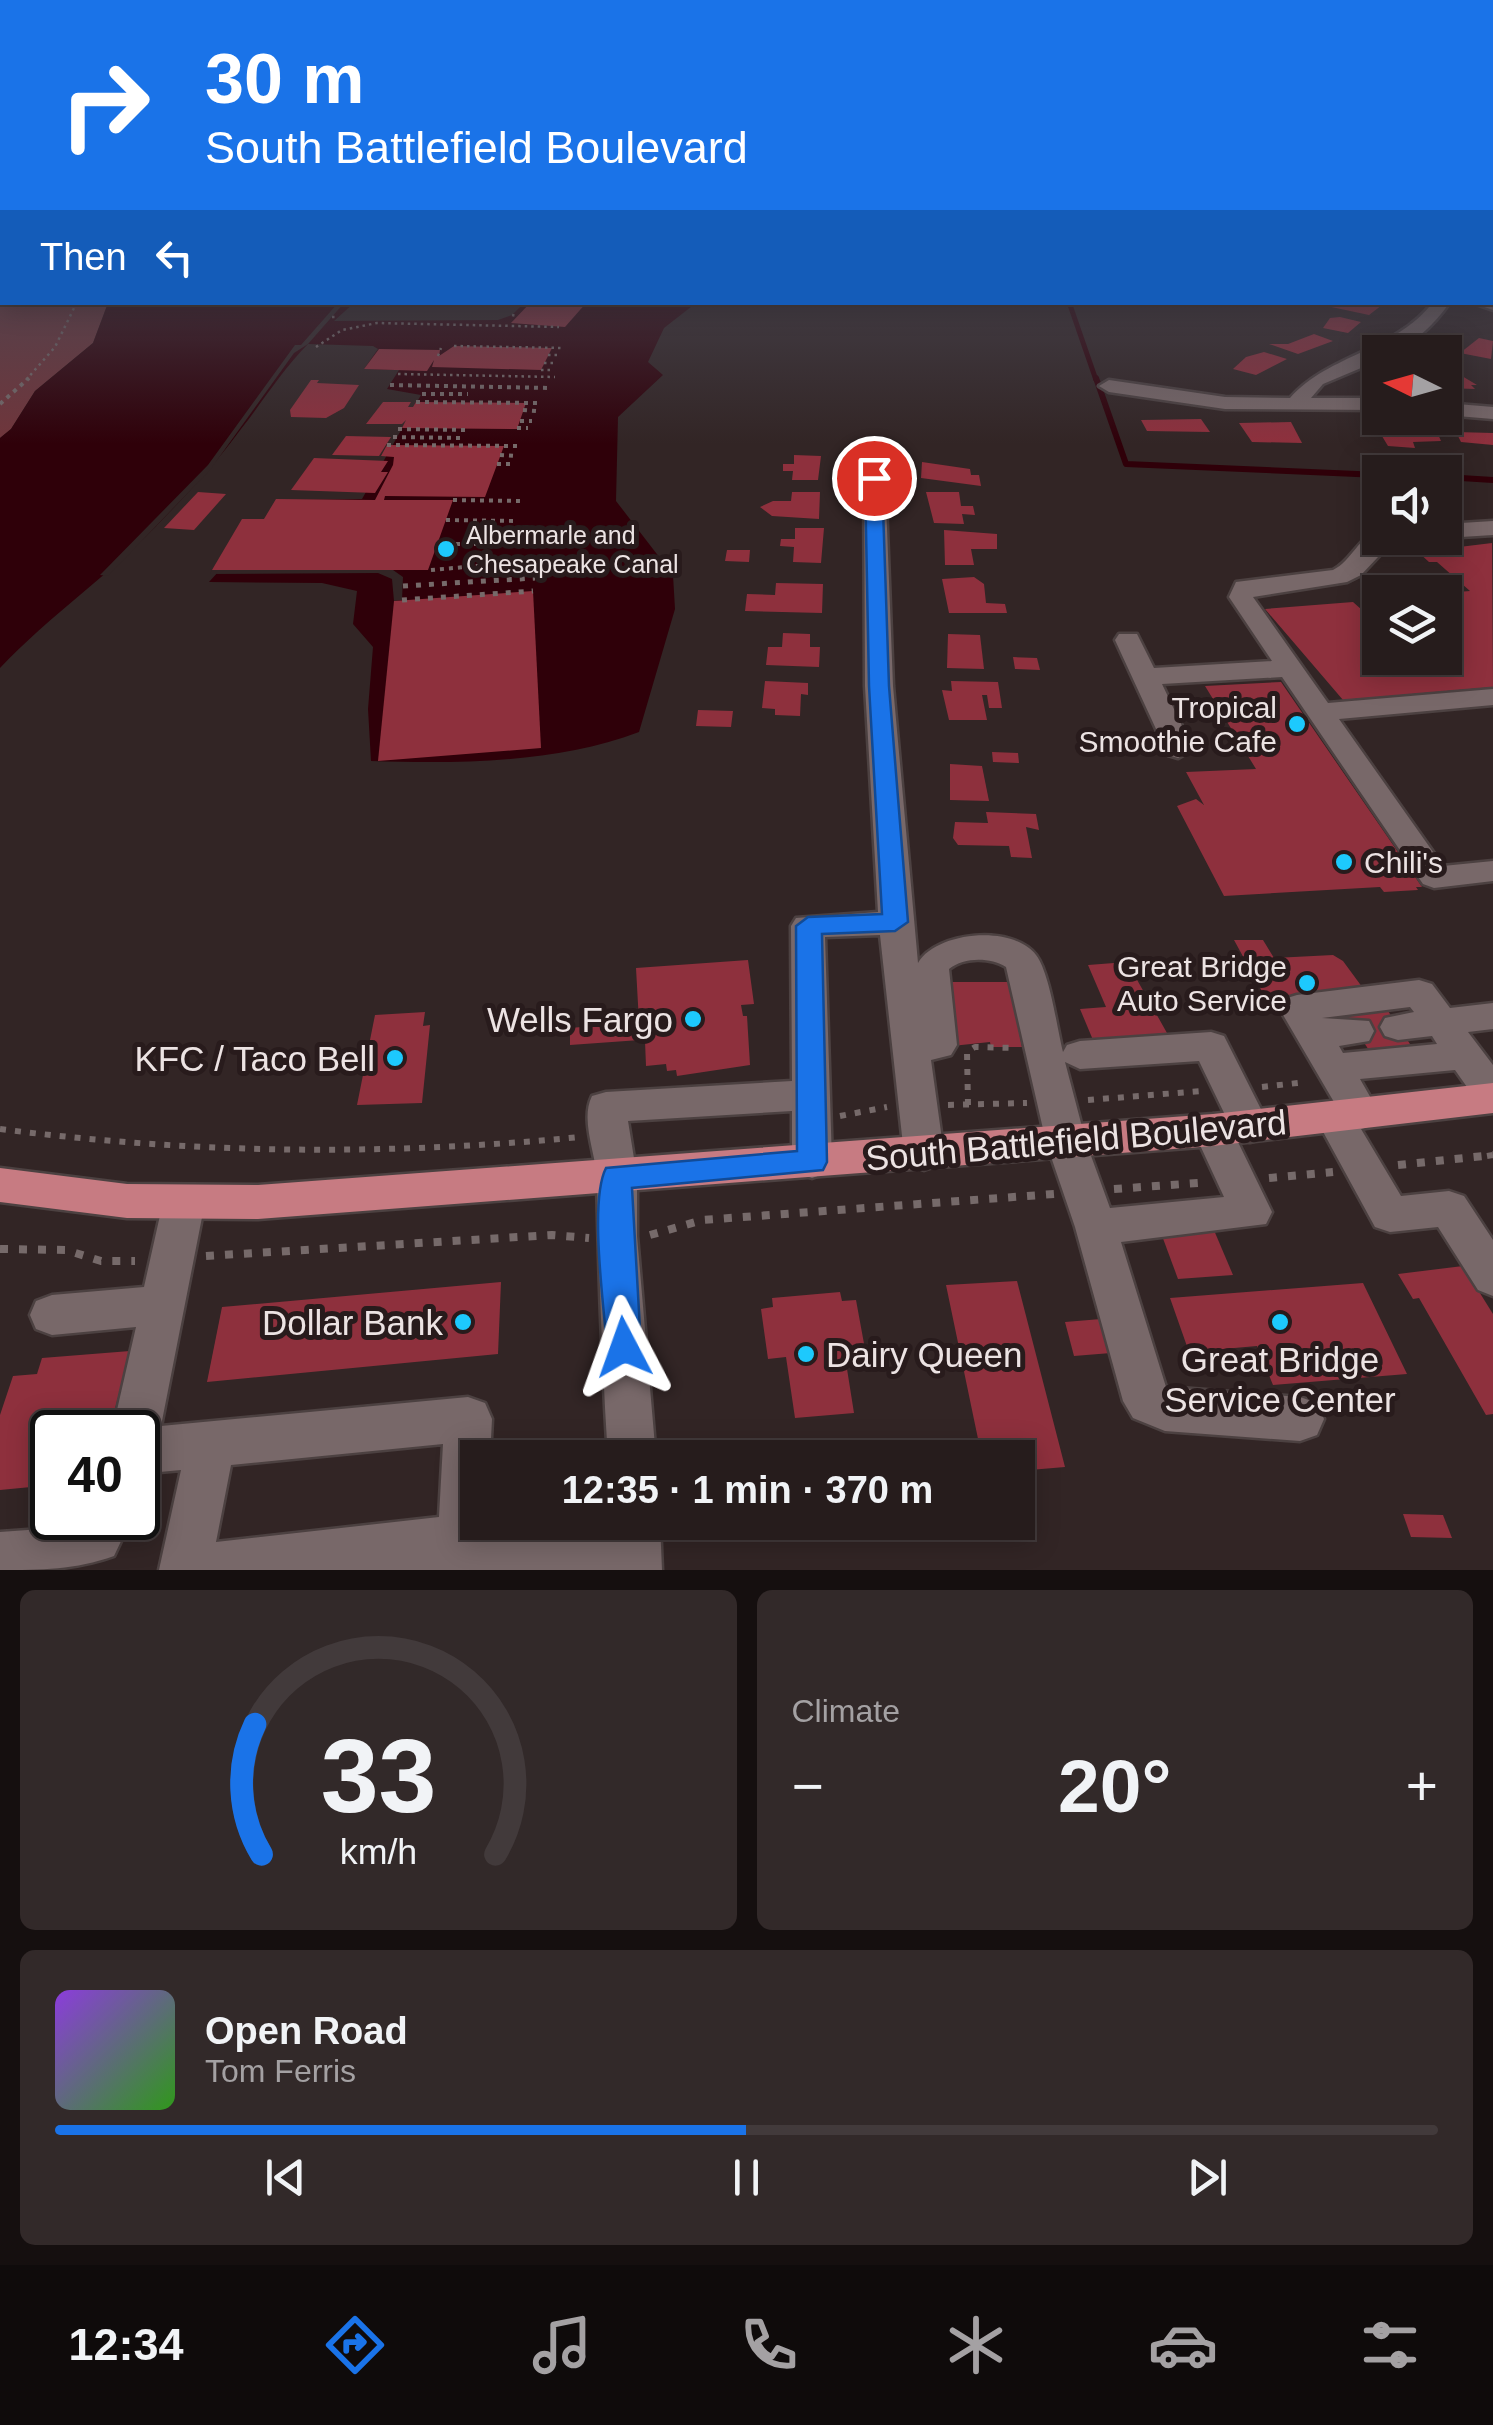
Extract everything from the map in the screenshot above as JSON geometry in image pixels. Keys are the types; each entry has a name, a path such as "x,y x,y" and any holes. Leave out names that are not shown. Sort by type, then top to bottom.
{"main road":[{"name":"South Battlefield Boulevard","path":"0,1185 127,1201 258,1202 1232,1128 1493,1096"}],"street":[{"path":"1408,335 1428,322 1440,305"},
{"path":"1297,402 1316,380 1362,361"},
{"path":"1109,386 1203,401 1362,404"},
{"path":"1462,410 1493,413"},
{"path":"874,450 879,686 895,922 924,1154"},
{"path":"1462,529 1493,528"},
{"path":"1364,555 1352,570 1338,577 1245,588 1241,597 1434,877 1493,871"},
{"path":"1128,640 1178,749"},
{"path":"1145,677 1290,668"},
{"path":"1320,712 1493,697"},
{"path":"812,1162 808,926 895,922"},
{"path":"911,1050 938,1046 930,974 935,958 946,950 990,948 1008,950 1022,961 1019,1047 1066,1142 1090,1209 1139,1386 1150,1403 1165,1409 1300,1418"},
{"path":"1493,1096 1419,993 1298,1008 1334,1068 1364,1169 1390,1215 1448,1208 1493,1278"},
{"path":"1398,1027 1493,1016"},
{"path":"1314,1036 1356,1031"},
{"path":"1080,1055 1211,1046 1232,1128 1236,1180 1250,1212 1090,1209"},
{"path":"1334,1068 1464,1055"},
{"path":"631,1440 616,1236 617,1177 606,1107 811,1095"},
{"path":"141,1410 184,1202"},
{"path":"52,1316 162,1305"},
{"path":"160,1449 468,1418 467,1440"},
{"path":"184,1570 211,1444"},
{"path":"197,1570 463,1540 462,1564 635,1546"},
{"path":"0,1557 55,1553 97,1542"}],"path":[{"path":"0,404 48,362 66,336 76,305"},
{"path":"332,317 338,317"},
{"path":"365,321 498,322 559,327"},
{"path":"316,347 342,330 377,323"},
{"path":"454,346 562,348"},
{"path":"438,356 441,348"},
{"path":"548,355 559,356"},
{"path":"544,363 556,363"},
{"path":"541,370 552,370"},
{"path":"398,374 555,377"},
{"path":"390,385 550,388"},
{"path":"467,397 419,398 539,403"},
{"path":"523,410 536,411"},
{"path":"520,421 532,421"},
{"path":"517,428 528,428"},
{"path":"398,429 466,430"},
{"path":"393,437 463,438"},
{"path":"387,444 519,446"},
{"path":"500,456 515,456"},
{"path":"497,464 512,464"},
{"path":"454,500 521,501"},
{"path":"446,520 518,520"},
{"path":"438,544 515,544"},
{"path":"431,570 534,561"},
{"path":"403,586 535,578"},
{"path":"402,600 533,591"},
{"path":"968,1105 967,1052 975,1048 1019,1047"},
{"path":"0,1249 66,1250 101,1261 552,1234 574,1240 666,1235 678,1225 703,1220 1090,1209 1236,1180 1493,1155"}],"shaded area":[{"path":"0,305 107,305 93,343 35,391 11,429 0,438"},
{"name":"Albermarle and Chesapeake Canal","path":"107,305 352,305 334,321 498,320 512,315 522,305 693,305 664,328 648,362 663,375 618,417 616,501 673,575 675,609 639,732 541,756 371,761 368,709 373,647 353,624 357,591 322,583 209,582 283,500 362,499 421,395 387,389 399,370 364,369 378,349 373,346 308,344 171,511 0,668 0,438 11,429 35,391 93,343"}],"pier":[{"path":"336,305 342,305 308,344 294,353 210,470 108,576 100,575 208,465 295,345 301,345"},
{"path":"212,570 393,570 403,577 402,600 394,601 392,579 378,573 210,574"}],"building":[{"path":"528,305 584,305 565,327 511,323"},
{"path":"1322,305 1382,305 1369,315"},
{"path":"1330,318 1361,322 1348,333 1323,328"},
{"path":"1314,334 1333,341 1298,354 1269,344 1288,344"},
{"path":"1479,338 1493,341 1491,359 1462,351"},
{"path":"454,346 552,348 541,370 432,367 434,360 427,371 364,369 379,349 440,350 439,356"},
{"path":"1264,352 1287,359 1256,375 1233,369 1246,357"},
{"path":"1462,376 1477,385 1471,385 1475,389 1462,389"},
{"path":"311,380 359,385 344,408 326,418 291,417 290,410"},
{"path":"383,402 411,402 408,407 416,402 526,403 517,429 402,428 406,420 402,424 366,424"},
{"path":"1201,419 1210,432 1147,431 1141,420"},
{"path":"1291,422 1302,443 1252,442 1239,423"},
{"path":"1462,432 1493,433 1493,445 1461,442 1458,435"},
{"path":"1381,435 1438,435 1441,441 1413,442 1415,448 1388,446"},
{"path":"346,436 391,437 379,456 332,455"},
{"path":"387,445 504,446 485,497 385,496 384,500 453,500 428,570 212,570 242,519 264,519 276,499 375,500 393,465 394,457 381,456"},
{"path":"794,455 821,456 818,480 792,480 793,471 783,471 783,464 794,464"},
{"path":"314,458 388,461 381,472 388,472 375,493 291,490"},
{"path":"922,462 970,469 971,475 979,475 981,486 921,478"},
{"path":"198,492 226,494 194,530 164,528"},
{"path":"792,492 820,492 819,519 772,516 760,507 773,501 791,501"},
{"path":"926,492 959,492 961,506 973,506 975,515 962,514 964,524 934,523"},
{"path":"795,528 824,528 821,563 793,562 794,547 780,546 781,539 795,539"},
{"path":"944,530 997,534 997,549 971,549 974,565 945,565"},
{"path":"1492,543 1493,687 1343,700 1265,609 1353,602 1362,610 1362,675 1462,675 1462,592 1470,591 1462,584 1462,575 1452,575 1421,555 1462,555 1462,547"},
{"path":"727,550 750,550 749,562 725,561"},
{"path":"974,577 984,584 986,603 1005,604 1007,613 949,613 942,579"},
{"path":"776,583 823,584 822,613 745,611 747,594 775,595"},
{"path":"533,591 541,748 378,761 394,601"},
{"path":"783,633 810,634 810,647 820,647 819,667 766,665 768,647 782,647"},
{"path":"948,634 980,635 984,669 947,668"},
{"path":"1013,657 1037,658 1040,670 1015,669"},
{"path":"765,681 808,683 808,695 801,694 800,716 775,715 775,709 762,708"},
{"path":"951,681 998,682 1002,708 989,708 987,695 982,695 987,720 949,720 942,690 952,691"},
{"path":"1281,682 1422,887 1416,887 1418,890 1384,892 1380,887 1224,896 1177,806 1196,799 1204,805 1186,772 1256,769 1205,686"},
{"path":"698,710 733,711 731,727 696,726"},
{"path":"992,752 1018,753 1019,763 993,762"},
{"path":"950,764 982,766 989,801 950,800"},
{"path":"986,812 1036,814 1039,830 1026,827 1032,858 1011,857 1009,846 958,845 953,838 955,822 988,823"},
{"name":"Great Bridge Auto Service","path":"1234,940 1263,940 1274,958 1333,955 1343,961 1368,995 1270,1006"},
{"name":"Wells Fargo","path":"748,960 754,1004 741,1005 743,1016 747,1016 750,1065 677,1076 676,1070 667,1071 666,1064 646,1066 645,1041 570,1045 570,1028 639,1022 636,968"},
{"path":"1127,962 1167,1033 1093,1040 1080,1009 1106,1007 1088,965"},
{"path":"942,982 1009,982 1022,1047 991,1047 990,1042 952,1046"},
{"path":"1382,1002 1416,1053 1374,1058 1341,1007"},
{"name":"KFC / Taco Bell","path":"425,1012 423,1026 430,1025 422,1103 357,1105 375,1015"},
{"path":"1202,1202 1233,1275 1178,1279 1151,1206"},
{"path":"1463,1266 1493,1314 1493,1414 1486,1415 1419,1298 1413,1299 1398,1274"},
{"path":"1017,1281 1065,1467 1035,1470 1035,1440 978,1440 946,1285"},
{"path":"501,1282 498,1354 207,1382 222,1307"},
{"name":"Great Bridge Service Center","path":"1363,1283 1407,1374 1273,1385 1257,1346 1189,1352 1170,1298"},
{"name":"Dairy Queen","path":"840,1292 842,1301 856,1300 865,1349 844,1350 854,1413 795,1418 786,1357 768,1359 761,1309 773,1307 772,1298"},
{"path":"1101,1319 1111,1353 1074,1356 1065,1322"},
{"path":"130,1351 115,1410 30,1410 30,1487 0,1490 0,1415 13,1376 37,1374 42,1358"},
{"path":"1403,1514 1443,1515 1452,1538 1411,1537"}],"waterway":[{"path":"1070,305 1096,380"},
{"path":"1096,378 1126,464 1362,474"},
{"path":"1462,478 1493,480"}],"place":[{"name":"Albermarle and Chesapeake Canal","path":"446,549"},
{"name":"Tropical Smoothie Cafe","path":"1297,724"},
{"name":"Chili's","path":"1344,862"},
{"name":"Great Bridge Auto Service","path":"1307,983"},
{"name":"Wells Fargo","path":"693,1019"},
{"name":"KFC / Taco Bell","path":"395,1058"},
{"name":"Dollar Bank","path":"463,1322"},
{"name":"Great Bridge Service Center","path":"1280,1322"},
{"name":"Dairy Queen","path":"806,1354"}],"route":[{"path":"624,1347 616,1236 617,1177 812,1162 808,926 895,922 879,686 874,478"}]}
